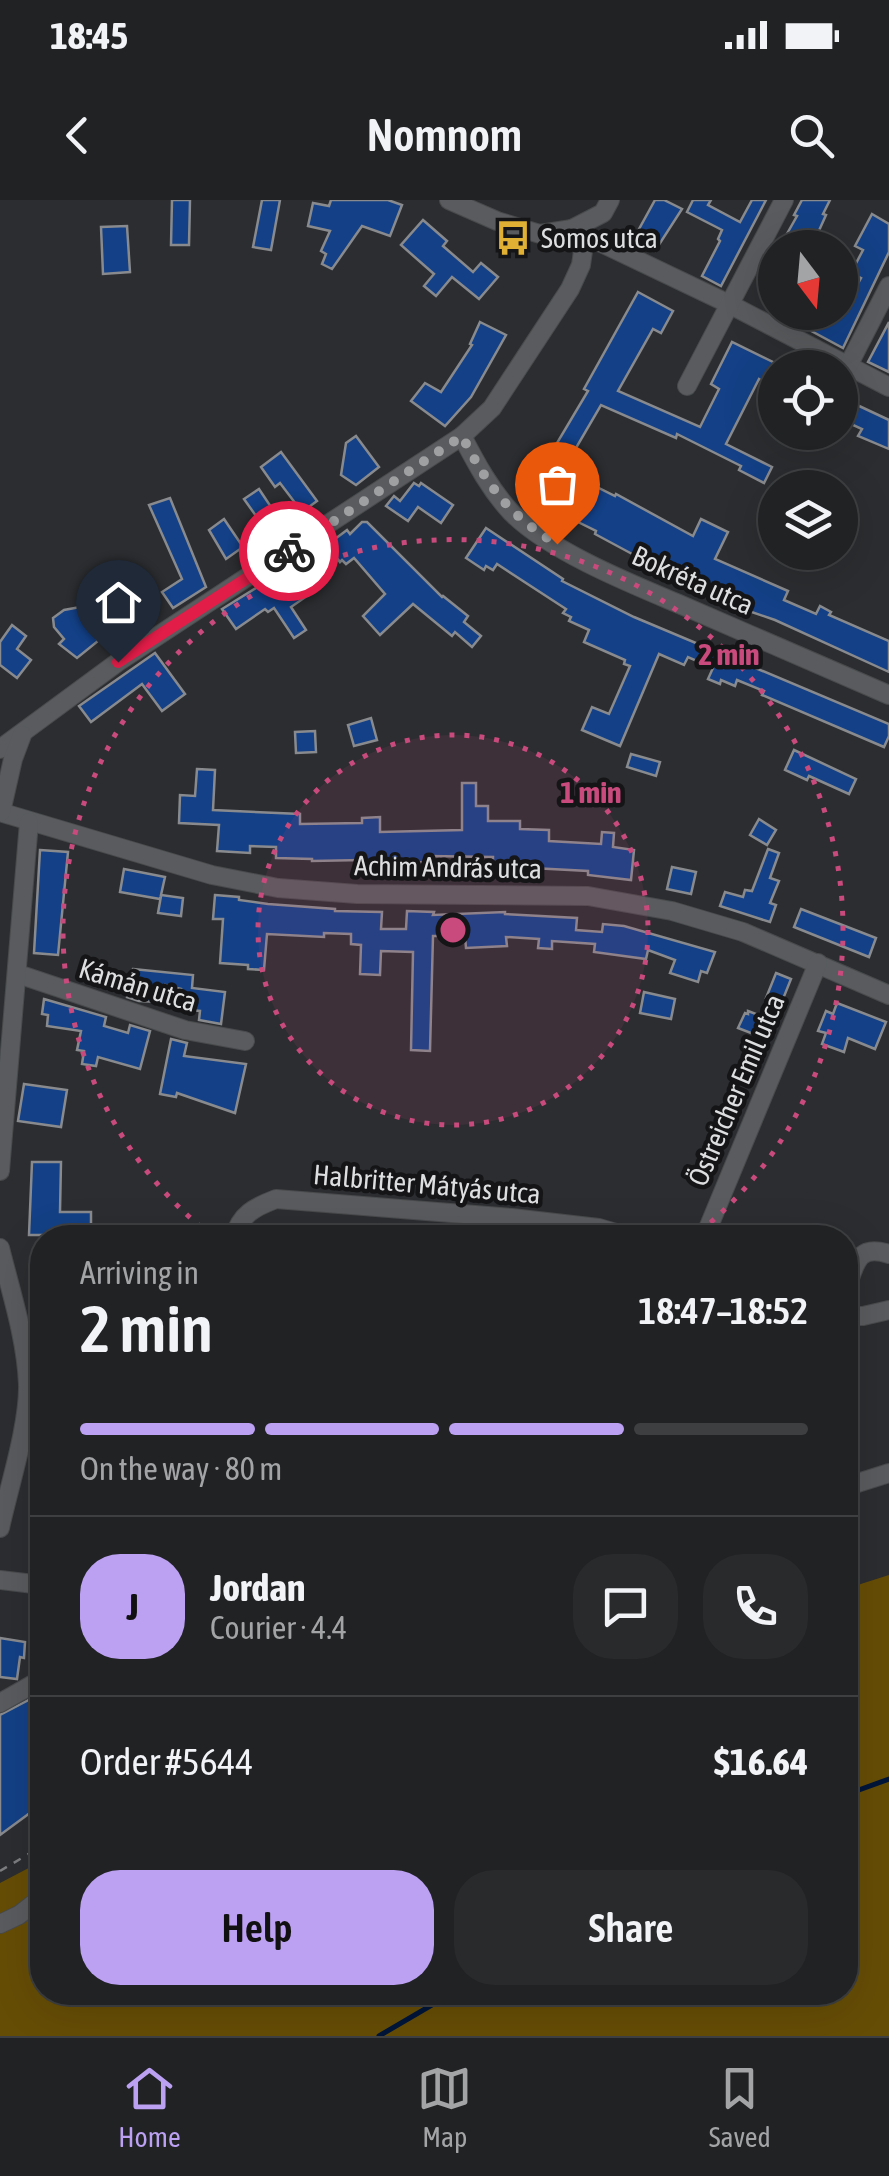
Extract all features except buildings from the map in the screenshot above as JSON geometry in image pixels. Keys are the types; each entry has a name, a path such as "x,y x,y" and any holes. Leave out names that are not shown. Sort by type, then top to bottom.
{"street":[{"path":"449,200 497,222 540,234 579,234 817,350"},
{"path":"0,750 118,662 462,436 492,408 570,289 580,265 579,234 610,200"},
{"path":"686,386 784,200"},
{"path":"856,350 889,286"},
{"path":"858,371 889,387"},
{"name":"Bokréta utca","path":"462,436 497,494 532,530 640,588 889,695"},
{"path":"1,812 13,759 24,732"},
{"name":"Achim András utca","path":"1,812 212,875 278,888 357,894 588,896 690,916 742,932 889,995"},
{"path":"0,1171 28,822"},
{"name":"Östreicher Emil utca","path":"709,1225 818,963"},
{"name":"Kámán utca","path":"18,974 184,1030 245,1041"},
{"name":"Halbritter Mátyás utca","path":"238,1225 246,1213 276,1199 573,1225"},
{"path":"0,1248 22,1339 28,1386 0,1528"},
{"path":"858,1259 867,1251 889,1254"},
{"path":"858,1316 889,1310"},
{"path":"858,1484 889,1473"},
{"path":"0,1580 30,1584"},
{"path":"0,1703 30,1686"},
{"path":"0,1924 30,1906"}],"path":[{"path":"0,1872 30,1853"}],"shaded area":[{"path":"889,1575 889,2036 0,2036 0,1883 30,1867 30,2005 858,2005 858,1585"}],"waterway":[{"path":"858,1790 889,1779"},
{"path":"379,2036 432,2005"}],"way so far":[{"path":"289,551 462,436 478,468 512,512 532,530 557,544"}],"place":[{"name":"Somos utca","path":"513,238"}],"route":[{"path":"118,662 289,551"}]}
